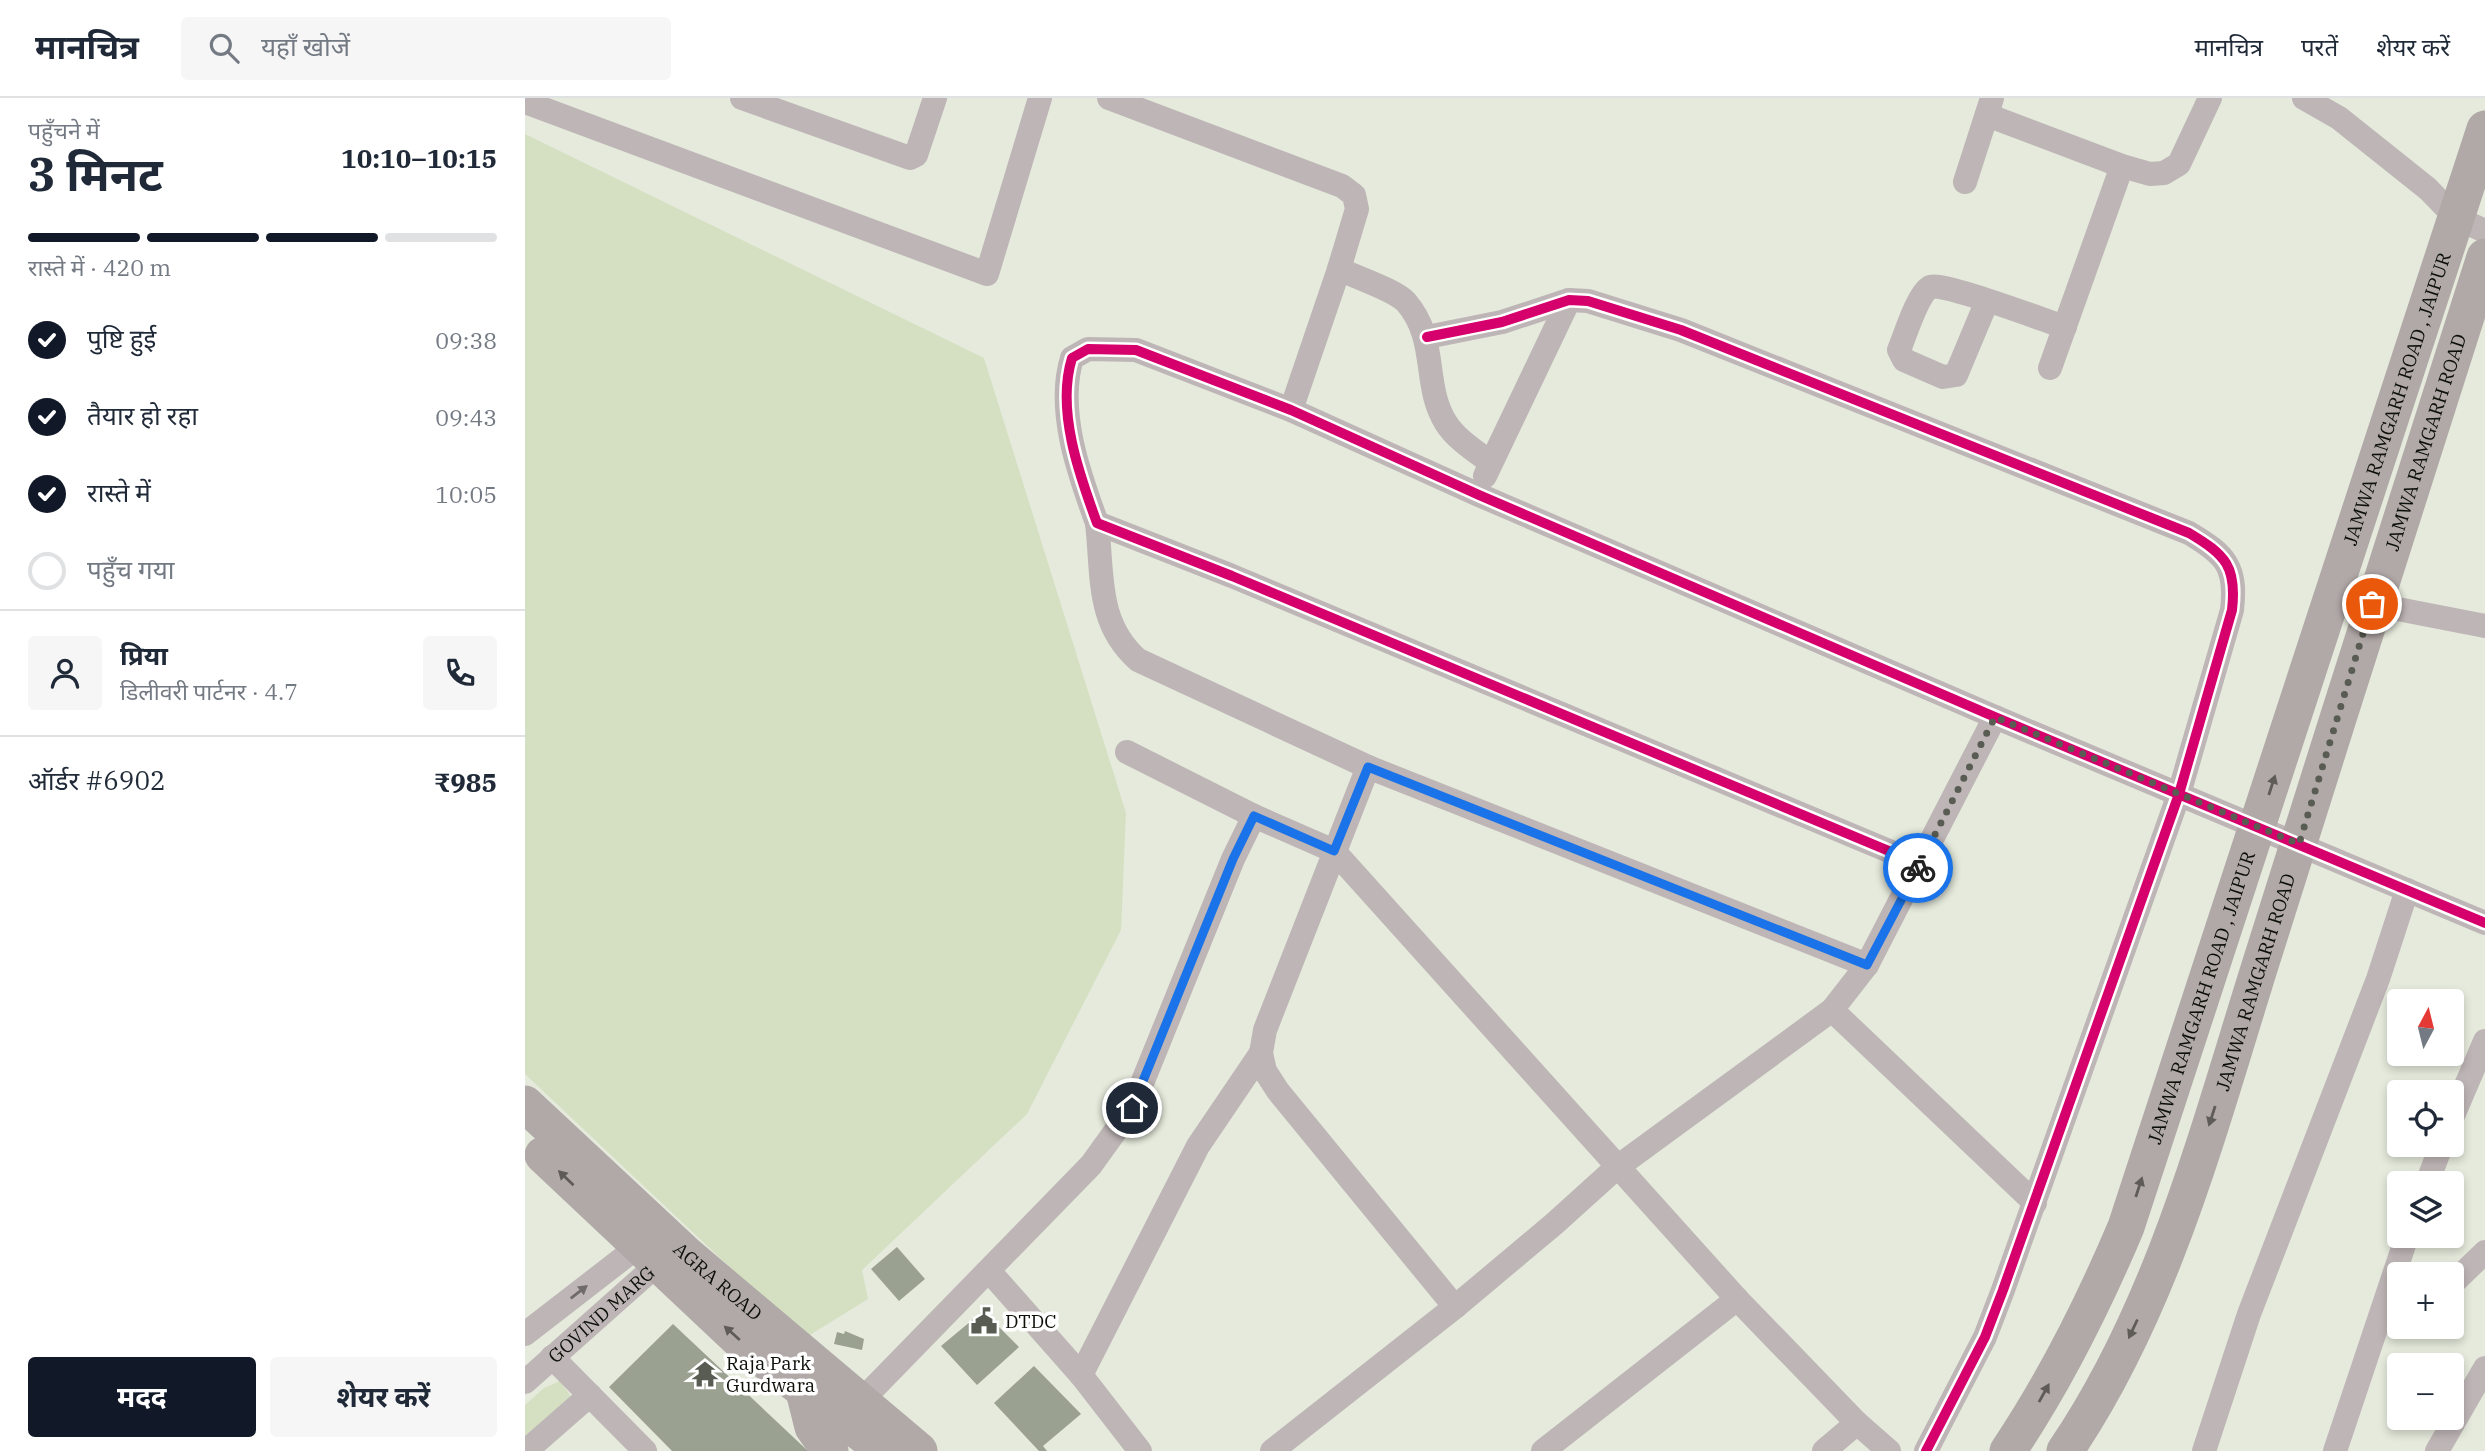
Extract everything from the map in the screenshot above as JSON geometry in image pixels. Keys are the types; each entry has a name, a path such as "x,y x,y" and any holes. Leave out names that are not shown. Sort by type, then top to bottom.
{"highway":[{"name":"JAMWA RAMGARH ROAD , JAIPUR","path":"2007,1451 2040,1401 2101,1287 2126,1227 2335,591 2471,224 2485,129"},
{"name":"JAMWA RAMGARH ROAD","path":"2065,1451 2134,1328 2197,1163 2372,604 2485,257"},
{"name":"AGRA ROAD","path":"525,1104 658,1247 843,1424 919,1451"},
{"path":"525,1138 658,1247 747,1347 804,1391 813,1427 843,1424 847,1438 868,1448"},
{"path":"2152,1150 2197,1163"}],"street":[{"path":"742,98 910,158 916,155 935,98"},
{"path":"525,102 987,274 1040,98"},
{"path":"1109,98 1342,186 1354,195 1357,209 1291,410"},
{"path":"1965,182 1989,106 2122,166 2150,174 2164,173 2179,164 2210,98"},
{"path":"2304,98 2339,118 2471,224"},
{"path":"2050,368 2122,166"},
{"path":"1339,269 1404,300 1427,337 1436,397 1445,422 1462,441 1490,462"},
{"path":"1427,337 1502,322 1569,300 1588,302 1681,330 2189,533 2212,547 2230,566 2235,585 2232,610 2179,794 1985,1337 1926,1451"},
{"path":"1479,495 1490,462 1569,300"},
{"path":"1987,301 2065,327"},
{"path":"1867,965 1368,767 1138,660 1125,648 1108,622 1097,523 1086,493 1066,406 1066,377 1072,358 1088,349 1136,350 1291,410 1479,495 1995,717 2485,923"},
{"path":"1097,523 1232,576 1920,864"},
{"path":"2335,591 2372,604 2485,626"},
{"path":"1272,1451 1455,1307 1616,1168 1832,1010 1867,965 1995,717"},
{"path":"1127,752 1254,816 1334,851 1616,1168 1857,1423 1889,1451"},
{"path":"1081,1375 1198,1146 1261,1053 1275,1001 1368,767"},
{"path":"843,1424 1091,1165 1132,1108 1233,859 1254,816"},
{"path":"2204,1451 2249,1314 2378,979 2407,890"},
{"path":"1832,1010 2035,1203"},
{"path":"2464,1090 2485,1041"},
{"path":"1261,1053 1265,1071 1278,1091 1455,1307"},
{"name":"GOVIND MARG","path":"525,1334 658,1247"},
{"name":"GOVIND MARG","path":"525,1381 552,1357 658,1247"},
{"path":"2464,1272 2485,1252"},
{"path":"990,1272 1081,1375 1140,1451"},
{"path":"1543,1451 1737,1298"},
{"path":"2336,1451 2387,1322"},
{"path":"552,1357 645,1451"},
{"path":"2437,1451 2485,1368"},
{"path":"526,1451 590,1395"},
{"path":"1824,1451 1857,1423"}],"green space":[{"path":"525,134 984,358 1126,813 1121,930 1027,1114 862,1270 868,1299 805,1338 525,1074"},
{"path":"560,1381 572,1398 525,1447 525,1405 544,1388"}],"building":[{"path":"897,1247 925,1279 899,1301 871,1269"},
{"path":"983,1311 1019,1347 977,1385 941,1346"},
{"path":"673,1324 808,1451 672,1451 609,1387"},
{"path":"845,1331 864,1339 862,1350 834,1344 837,1332 844,1334"},
{"path":"1034,1366 1081,1414 1043,1446 1047,1451 1039,1451 994,1403"}],"cycle path":[{"path":"1427,337 1502,322 1569,300 1588,301 1681,330 2189,533 2212,548 2226,564 2233,583 2232,610 2179,794 1985,1337 1926,1451"},
{"path":"1920,864 1232,576 1097,523 1077,463 1068,420 1068,378 1072,358 1088,349 1136,350 1291,410 1479,495 1995,717 2485,923"}],"way so far":[{"path":"1918,868 1995,717 2299,844 2372,604"}],"place":[{"name":"DTDC","path":"984,1321"},
{"name":"Raja Park Gurdwara","path":"705,1374"}],"route":[{"path":"1132,1108 1233,859 1254,816 1334,851 1368,767 1867,965 1918,868"}]}
